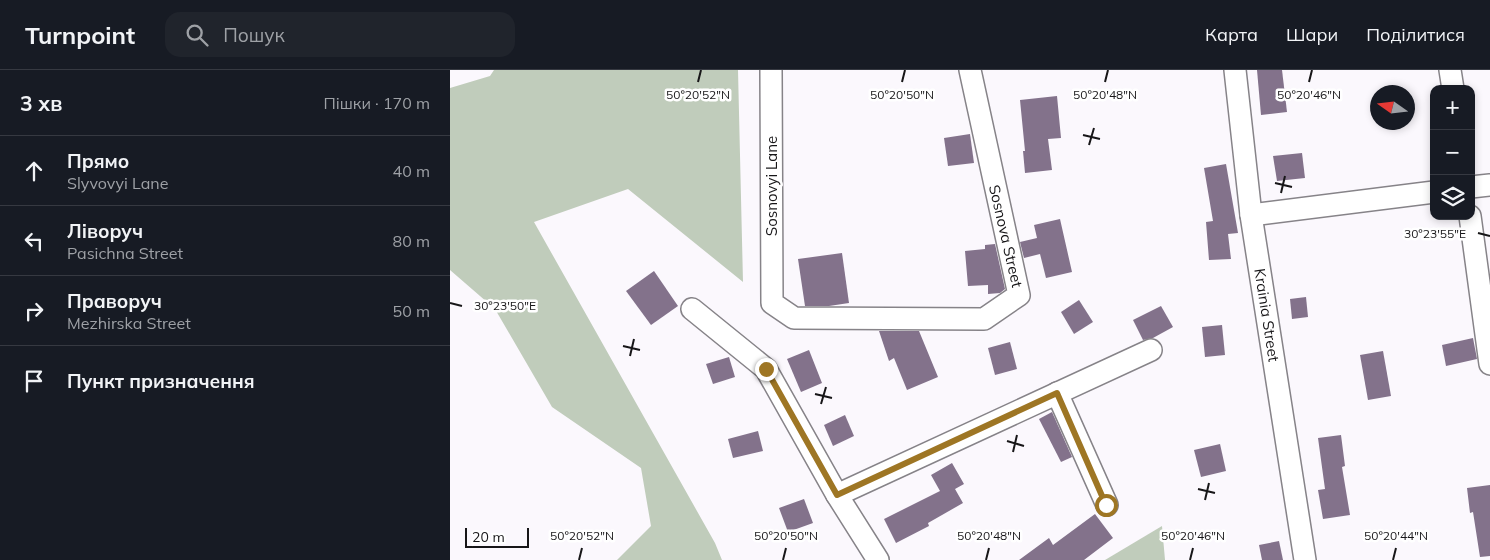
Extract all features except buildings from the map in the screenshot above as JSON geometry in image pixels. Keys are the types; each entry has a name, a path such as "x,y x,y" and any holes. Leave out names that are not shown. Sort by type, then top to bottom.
{"street":[{"name":"Sosnovyi Lane","path":"771,70 772,303"},
{"name":"Sosnova Street","path":"772,303 794,318 984,318 1019,295 970,70"},
{"name":"Krainia Street","path":"1235,70 1251,215 1305,560"},
{"path":"1450,70 1452,85"},
{"path":"1475,187 1490,185"},
{"path":"1251,215 1430,193"},
{"path":"1471,220 1490,364"},
{"path":"692,309 766,369 837,495 878,560"},
{"path":"837,495 1151,350"},
{"path":"1057,393 1106,505"}],"green space":[{"path":"494,70 738,70 743,282 628,189 534,222 715,543 722,560 617,560 651,526 641,468 552,407 495,309 450,270 450,88 490,76"},
{"path":"1162,526 1165,560 1105,560"}],"route":[{"path":"766,369 837,495 1057,393 1106,505"}]}
